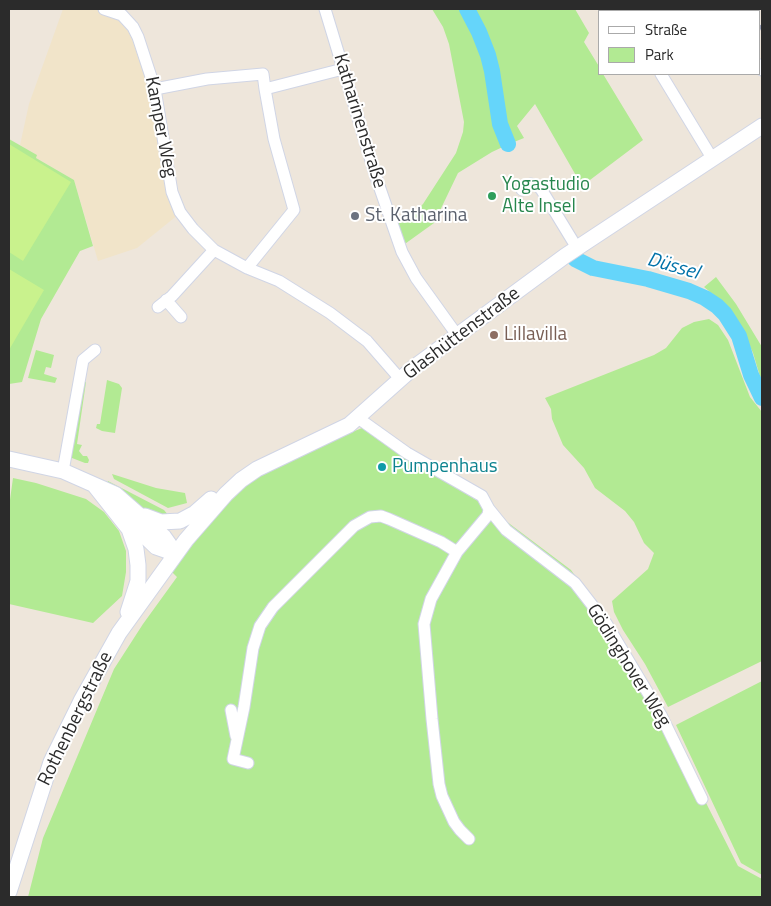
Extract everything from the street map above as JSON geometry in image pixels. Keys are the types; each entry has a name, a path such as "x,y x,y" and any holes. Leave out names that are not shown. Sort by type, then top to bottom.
{"main road":[{"name":"Glashüttenstraße","path":"176,554 226,494 241,480 257,469 334,434 358,418 413,368 577,248 762,126"},
{"path":"9,459 63,471 114,494 164,537 176,554"},
{"path":"95,486 156,547 176,554"},
{"name":"Rothenbergstraße","path":"95,486 129,529 136,549 138,565 136,590 119,633"},
{"path":"134,510 161,522 172,522 188,518 215,496 226,494"},
{"name":"Rothenbergstraße","path":"9,892 51,762 81,701 119,633 176,554"}],"street":[{"name":"Kamper Weg","path":"104,9 122,15 133,27 155,89 169,175 176,202 180,212 193,229 214,250 247,268 278,281 330,313 367,341 401,380"},
{"name":"Katharinenstraße","path":"325,9 376,177 402,252 416,278 457,336"},
{"path":"265,89 343,69"},
{"path":"155,89 207,79 263,74 274,139 294,210 247,268"},
{"path":"662,75 712,158"},
{"path":"522,190 531,184 541,189 577,248"},
{"path":"181,317 162,304 214,250"},
{"path":"63,471 83,360 95,350"},
{"name":"Gödinghover Weg","path":"358,418 407,453 482,496 489,509 506,530 574,583 606,623 666,724 702,799"},
{"path":"469,839 454,822 442,796 439,784 424,624 431,599 457,552 488,515 489,509"},
{"path":"248,763 233,759 244,707 253,648 260,626 273,607 354,526 370,517 381,516 441,542 457,552"},
{"path":"231,710 237,740"}],"shaded area":[{"path":"63,9 99,9 133,28 154,89 179,214 137,248 98,261 74,180 36,158 37,155 20,145 29,104"}],"green space":[{"path":"432,9 466,9 469,14 488,59 501,130 507,145 458,173 434,223 402,246 393,221 416,211 423,204 456,153 463,132 464,122 449,44 443,27"},
{"path":"469,9 575,9 589,33 584,42 598,65 598,75 604,75 643,140 582,186 535,104 517,126 524,138 509,144 502,124 492,64 480,31"},
{"path":"9,139 37,155 36,158 74,180 93,246 80,251 41,319 22,382 9,384"},
{"path":"9,144 71,182 23,261 9,252"},
{"path":"9,269 44,290 9,350"},
{"path":"716,277 736,304 762,347 762,383 753,353 742,328 725,304 704,287"},
{"path":"709,319 718,325 728,340 750,397 762,412 762,661 668,707 645,664 623,630 614,612 612,601 648,569 654,553 644,543 634,522 625,511 595,488 584,468 563,445 552,419 551,409 545,398 654,355 666,348 682,328 694,322"},
{"path":"36,350 54,355 51,368 46,367 44,374 57,378 55,383 28,378"},
{"path":"107,380 119,384 122,388 115,433 96,428 97,424 100,424"},
{"path":"82,381 86,382 77,444 82,445 79,451 83,456 87,456 88,463 72,458"},
{"path":"362,428 486,506 571,570 620,639 666,724 738,866 762,879 762,897 28,897 43,838 114,669 177,577 172,572 206,527 248,481 326,443"},
{"path":"112,474 156,488 185,493 187,503 168,508 114,479"},
{"path":"13,478 36,483 86,499 104,512 119,531 126,551 126,572 122,596 93,623 9,604 9,507"},
{"path":"108,481 164,510 169,516 154,517 107,483"},
{"path":"762,681 762,875 741,863 676,725"}],"waterway":[{"name":"Düssel","path":"467,9 488,55 500,124 508,144"},
{"name":"Düssel","path":"575,259 593,268 648,279 689,291 717,306 725,314 739,336 751,375 762,398"}],"place":[{"name":"Yogastudio Alte Insel","path":"492,196"},
{"name":"St. Katharina","path":"355,216"},
{"name":"Lillavilla","path":"494,335"},
{"name":"Pumpenhaus","path":"382,467"}]}
